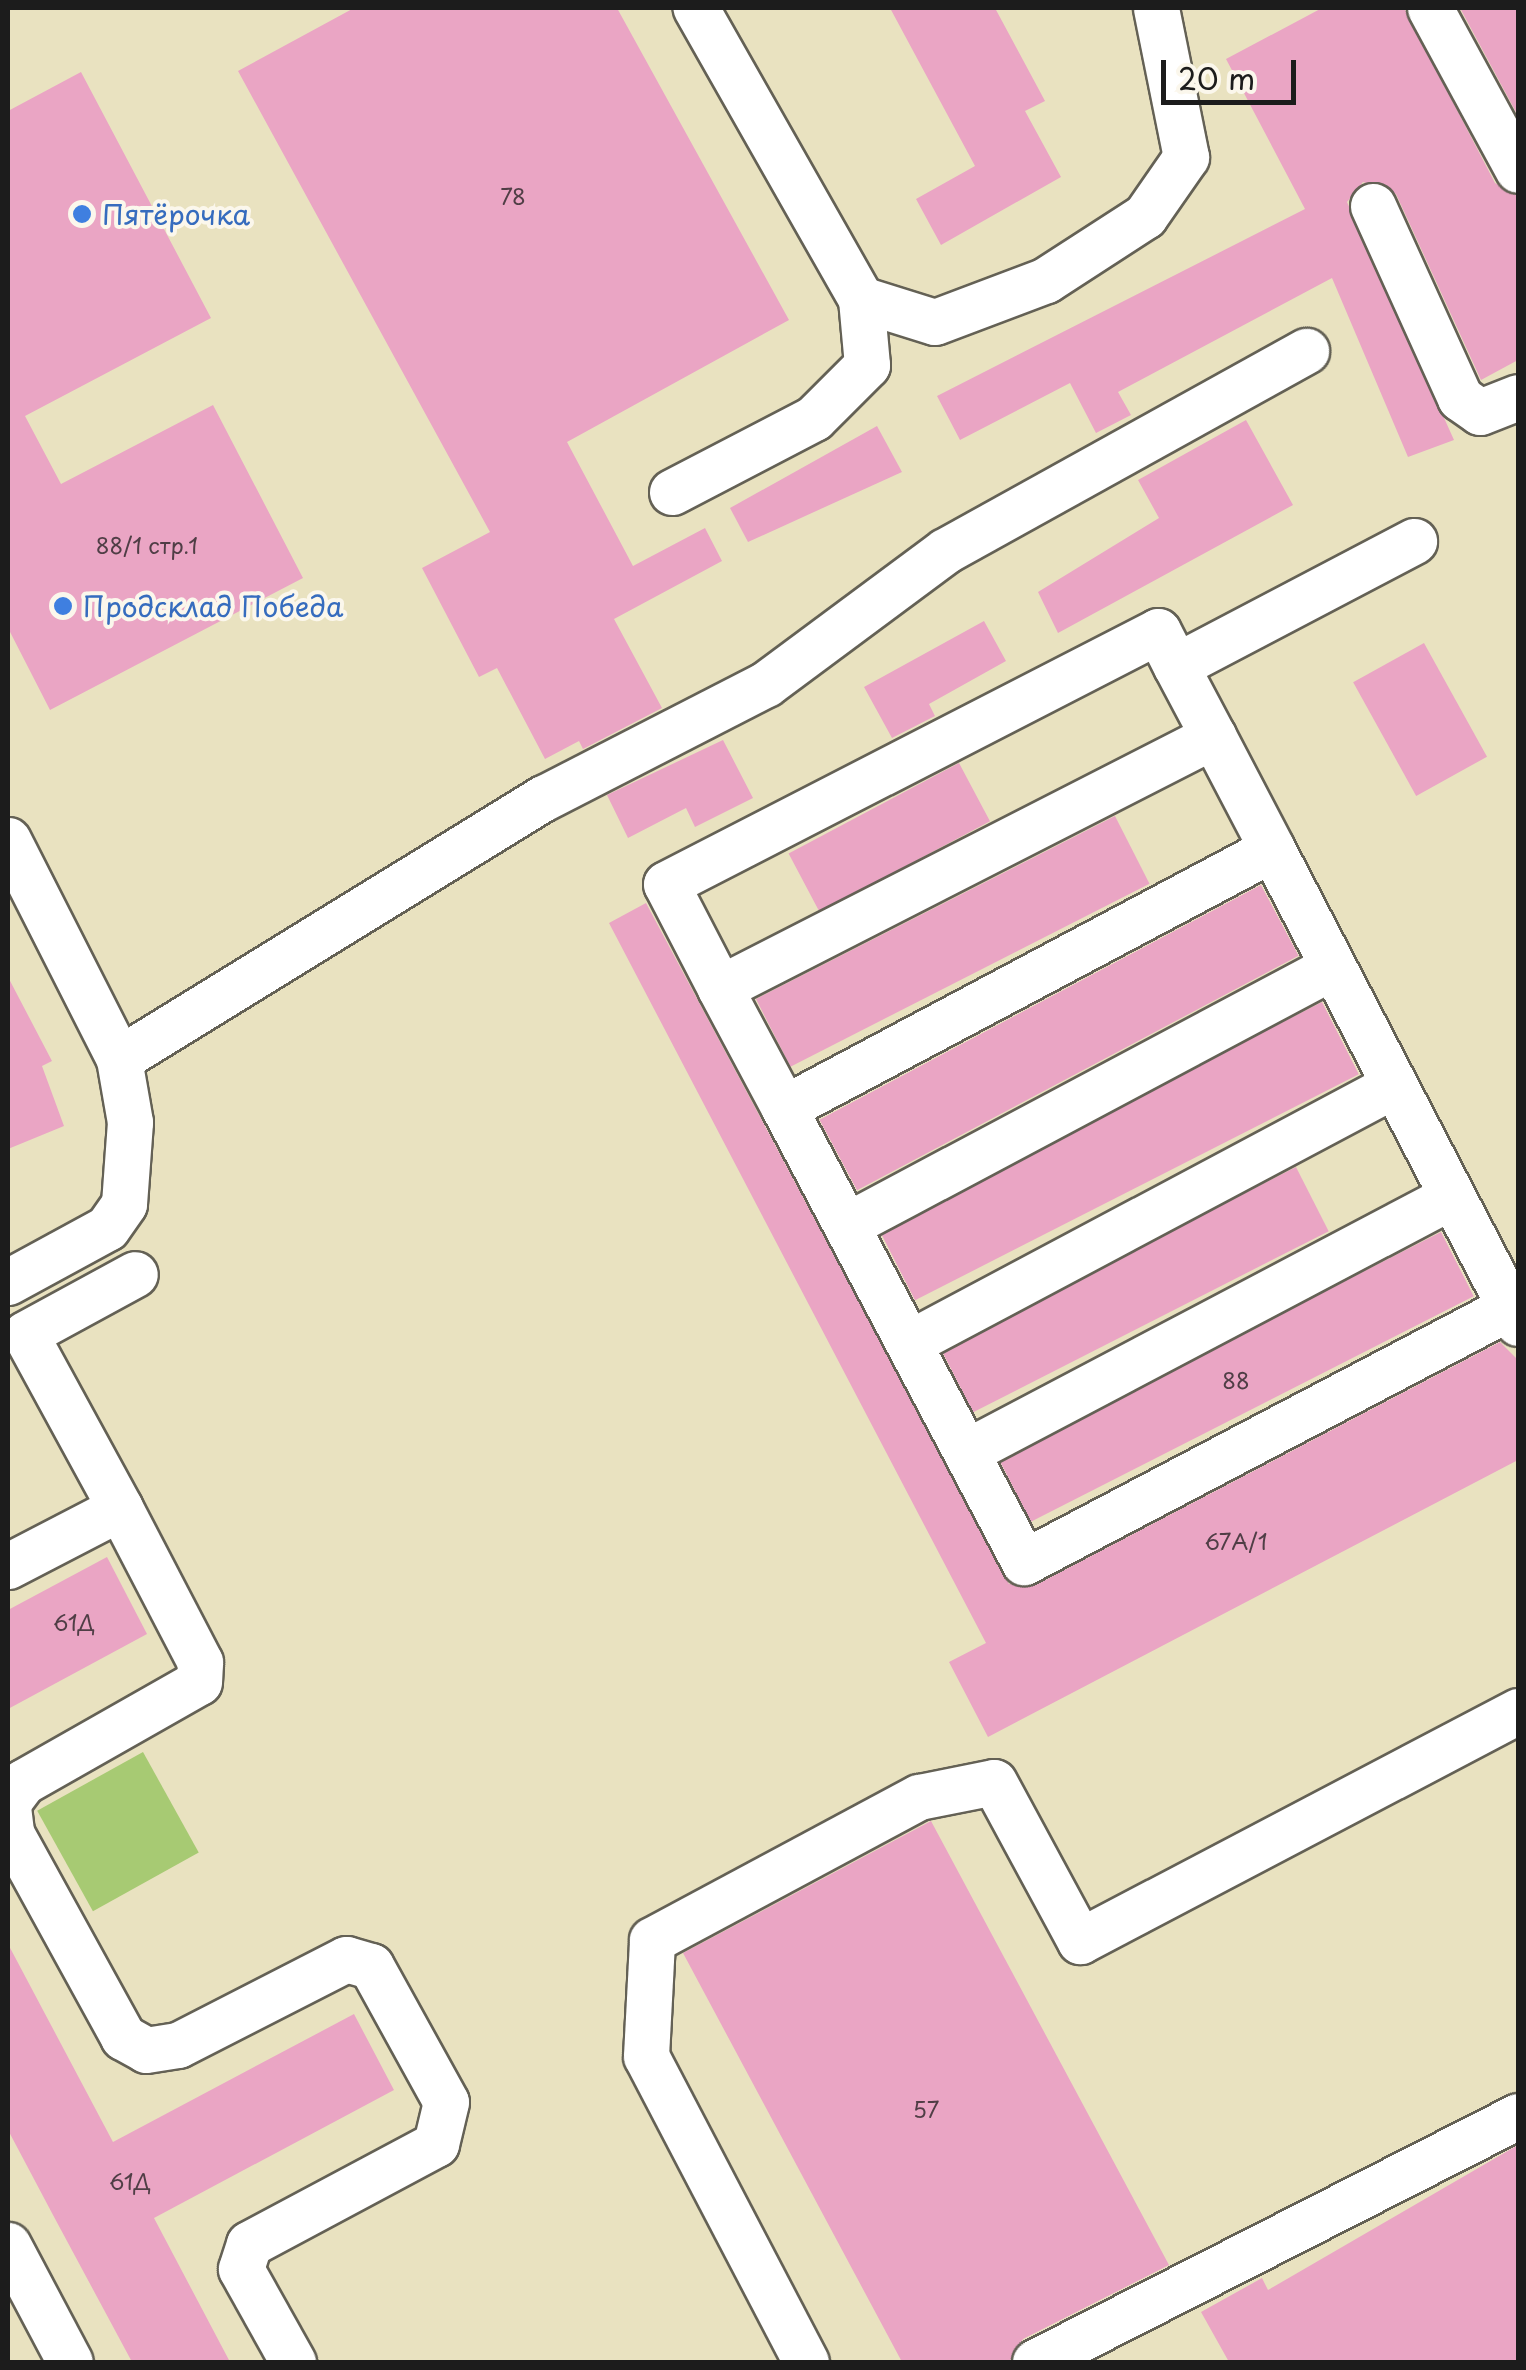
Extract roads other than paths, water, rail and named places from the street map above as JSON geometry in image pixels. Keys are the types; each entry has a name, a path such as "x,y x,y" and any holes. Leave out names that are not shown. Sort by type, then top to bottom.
{"lane":[{"path":"672,492 814,418 866,365 861,299 696,8"},
{"path":"861,299 935,322 1046,280 1145,216 1186,157 1156,8"},
{"path":"1430,8 1518,170"},
{"path":"1373,206 1460,398 1480,412 1518,397"},
{"path":"119,1059 544,798 766,684 945,551 1306,351"},
{"path":"1176,666 1414,541"},
{"path":"1158,631 1213,736 1514,1315 1024,1562 666,884 1158,631"},
{"path":"720,988 1213,736"},
{"path":"8,840 119,1059 130,1122 124,1204 108,1228 8,1282"},
{"path":"784,1108 1272,849"},
{"path":"847,1225 1332,967"},
{"path":"909,1343 1394,1085"},
{"path":"966,1452 1452,1196"},
{"path":"134,1274 25,1334 200,1662 199,1682 23,1782 8,1804 11,1833 123,2038 146,2050 178,2045 346,1959 371,1966 446,2102 436,2144 248,2244 241,2269 294,2362"},
{"path":"8,1566 120,1508"},
{"path":"806,2362 646,2056 652,1940 919,1798 994,1782 1080,1941 1518,1711"},
{"path":"1035,2362 1518,2116"},
{"path":"8,2245 70,2362"}],"place":[{"name":"Пятёрочка","path":"82,214"},
{"name":"Продсклад Победа","path":"63,606"}]}
